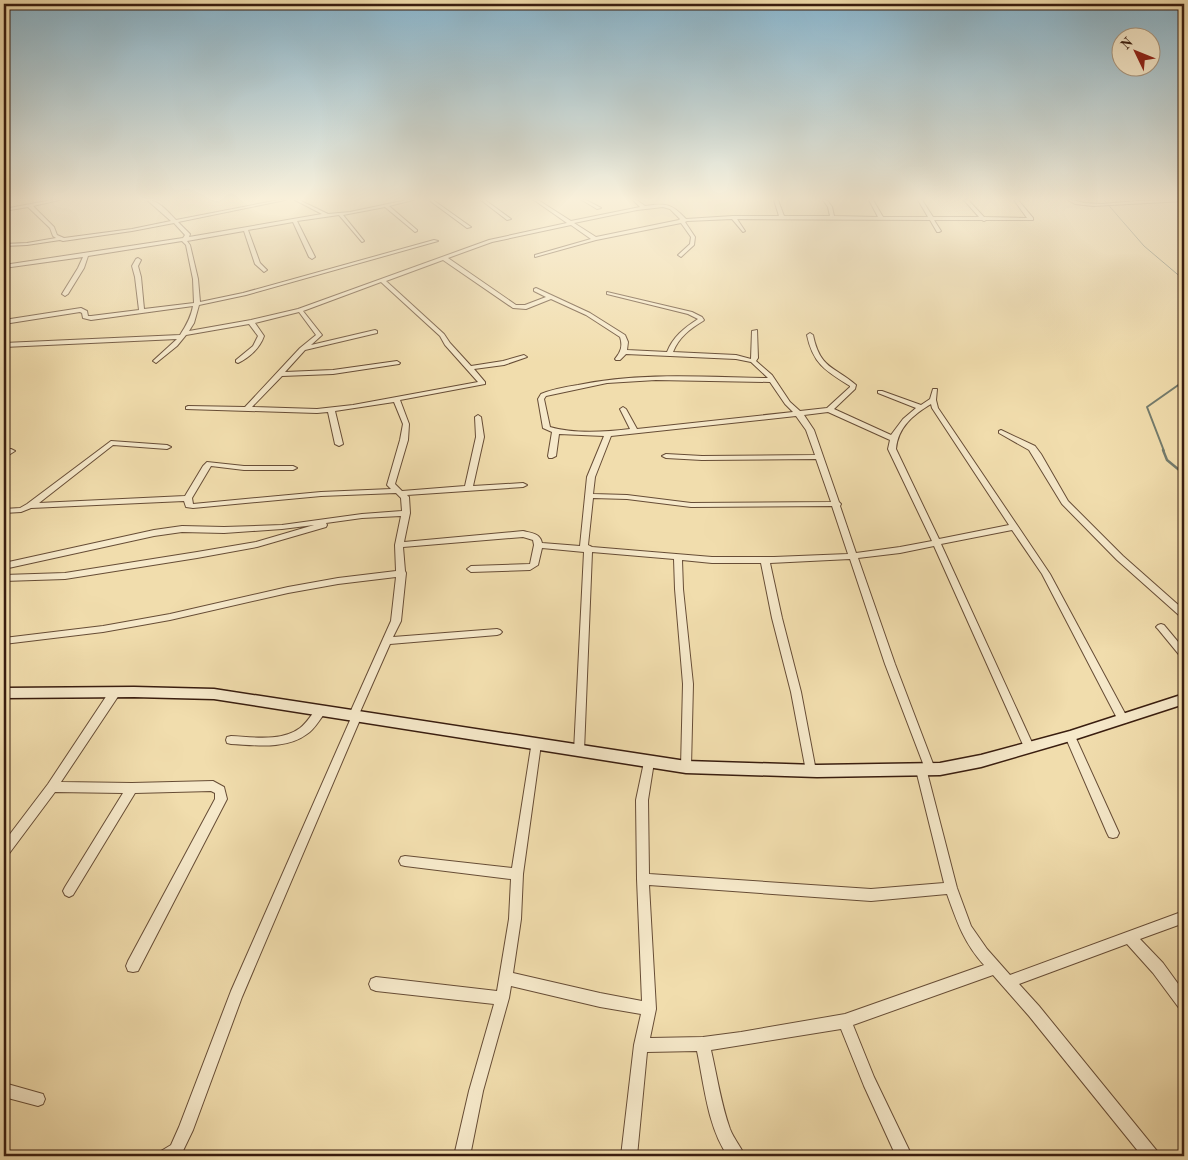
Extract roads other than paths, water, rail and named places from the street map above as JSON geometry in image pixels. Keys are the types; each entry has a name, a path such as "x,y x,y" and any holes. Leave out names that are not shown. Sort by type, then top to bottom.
{"street":[{"path":"4,267 91,254"},
{"path":"156,361 183,335 193,318 197,304 196,278 190,254"},
{"path":"254,254 258,264 264,270"},
{"path":"4,322 81,310 85,312 85,317 91,318 197,304 295,281 386,254"},
{"path":"4,345 183,335 251,322 300,310 455,254"},
{"path":"537,256 543,254"},
{"path":"65,294 81,268 86,255"},
{"path":"444,258 515,307 526,307 551,297"},
{"path":"138,260 135,266 138,272 139,298 142,311"},
{"path":"188,408 331,410 483,383 447,344 442,335 383,281"},
{"path":"536,290 588,314 618,332 625,342 624,352 618,359"},
{"path":"609,293 690,313 700,318 701,320 678,336 673,342 670,353"},
{"path":"247,409 302,349 318,335 300,310"},
{"path":"238,361 255,347 260,340 260,336 251,322"},
{"path":"753,361 755,358 755,331"},
{"path":"302,349 375,332"},
{"path":"810,335 811,346 820,362 827,370 853,385 853,388 828,410"},
{"path":"624,352 736,357 753,361 770,376 795,412 802,417 810,430 837,504 925,769 951,888 966,929 982,953 1034,1011 1152,1156"},
{"path":"471,368 504,363 524,357"},
{"path":"280,374 333,372 397,363"},
{"path":"772,380 656,378 607,381 551,392 543,395 542,399 547,428 556,431 608,434 674,425 702,425 795,412 828,410 892,438"},
{"path":"935,390 933,400 935,408 1046,574 1123,719"},
{"path":"880,392 921,407"},
{"path":"166,1156 176,1150 185,1130 244,978 396,621 402,573 399,545 406,513 405,497 391,485 404,440 406,424 396,399"},
{"path":"933,400 921,407 899,426 892,438 892,449 987,651 1029,747"},
{"path":"623,409 634,430"},
{"path":"331,410 339,444"},
{"path":"469,488 480,437 478,417"},
{"path":"552,456 556,431"},
{"path":"1001,432 1032,448 1038,454 1065,502 1120,558 1184,615"},
{"path":"579,751 586,548 591,477 608,434"},
{"path":"4,512 21,510 30,506 112,443 167,447"},
{"path":"4,450 11,451 4,456"},
{"path":"666,456 702,458 820,457"},
{"path":"293,468 244,468 210,464 188,498 189,505 321,494 523,485"},
{"path":"590,496 627,497 691,505 837,504"},
{"path":"30,506 188,498"},
{"path":"4,578 66,576 197,556 257,544 330,522 362,516 406,513"},
{"path":"4,566 154,533 182,529 256,528 310,522 330,522"},
{"path":"538,545 712,560 766,560 854,556 1014,527"},
{"path":"399,545 522,534 534,536 537,539 538,545 534,565 530,567 470,569"},
{"path":"678,557 679,589 688,684 686,767"},
{"path":"766,560 777,618 796,692 811,771"},
{"path":"4,641 104,629 170,617 288,590 338,581 402,573"},
{"path":"1161,627 1184,656"},
{"path":"389,640 497,632"},
{"path":"4,692 214,694 686,767 811,771 925,769 981,761 1070,736 1184,699"},
{"path":"4,851 52,787 115,692"},
{"path":"231,740 259,741 290,738 305,730 321,710"},
{"path":"1070,736 1113,833"},
{"path":"462,1156 476,1091 502,998 515,919 517,874 536,744"},
{"path":"630,1156 641,1044 649,1009 643,878 642,800 649,762"},
{"path":"52,787 213,786 220,790 221,799 133,966"},
{"path":"69,891 132,788"},
{"path":"405,861 517,874"},
{"path":"643,878 871,895 951,888"},
{"path":"1008,982 1184,917"},
{"path":"1129,937 1158,968 1184,1003"},
{"path":"641,1044 703,1044 845,1021 995,968"},
{"path":"505,978 600,1000 649,1009"},
{"path":"376,984 502,998"},
{"path":"845,1021 869,1081 904,1156"},
{"path":"703,1044 723,1133 732,1151 738,1156"},
{"path":"4,1090 38,1099"}],"waterway":[{"path":"1154,254 1183,279 1184,284"},
{"path":"1164,451 1147,407 1184,381"},
{"path":"1163,450 1167,460 1184,474"}]}
